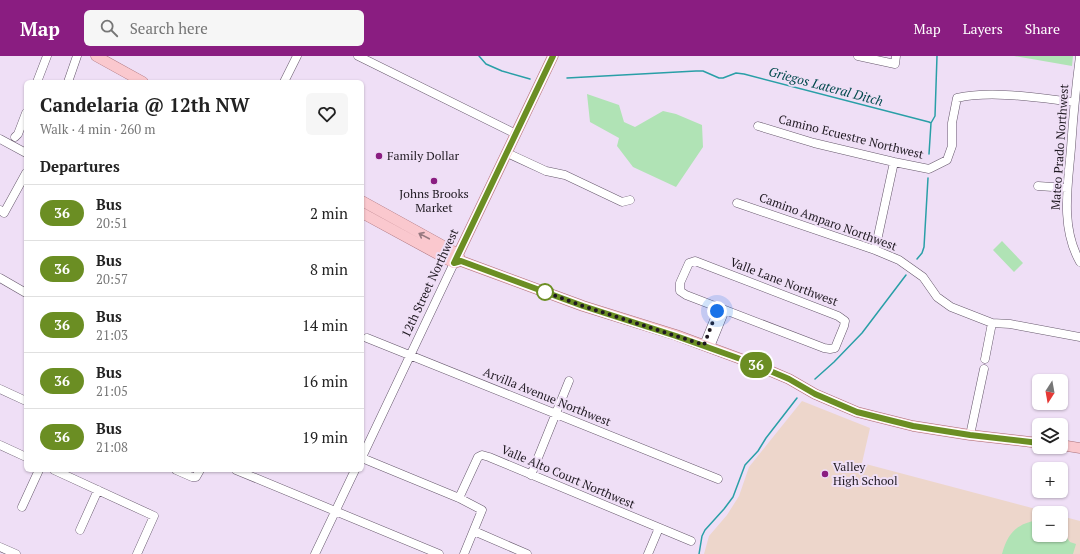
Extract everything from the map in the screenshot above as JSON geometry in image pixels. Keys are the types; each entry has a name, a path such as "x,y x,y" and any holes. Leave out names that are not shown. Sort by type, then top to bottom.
{"main road":[{"path":"96,56 139,80"},
{"name":"12th Street Northwest","path":"458,259 508,150 554,56"},
{"path":"364,202 458,259"},
{"path":"364,214 458,259 583,306 707,346 781,376 815,394 857,412 913,426 970,435 1032,442"},
{"path":"1068,446 1080,448"}],"street":[{"path":"38,80 47,56"},
{"path":"69,80 78,56"},
{"path":"285,80 297,56"},
{"path":"358,56 516,134"},
{"path":"858,56 895,64 896,56"},
{"name":"Mateo Prado Northwest","path":"1080,56 1074,102 1067,188 1067,222 1072,243 1080,262"},
{"name":"Camino Ecuestre Northwest","path":"758,126 814,143 929,169 947,160 952,146 952,123 957,98 973,94 1074,102"},
{"path":"15,137 18,134 24,118"},
{"path":"0,139 24,152"},
{"path":"508,150 546,166 555,173 565,175 622,202 630,200"},
{"path":"875,250 894,162"},
{"path":"2,212 24,176"},
{"path":"1038,186 1067,188"},
{"name":"Camino Amparo Northwest","path":"737,203 875,250 899,260 923,277 937,297 952,307 992,323 1010,324 1080,337"},
{"name":"12th Street Northwest","path":"364,453 458,259"},
{"name":"Valle Lane Northwest","path":"695,261 838,316 845,321 835,348 830,350 722,309 686,295 680,291 680,282 689,264 695,261"},
{"path":"0,278 24,292"},
{"path":"707,346 722,309"},
{"path":"985,359 992,323"},
{"name":"Arvilla Avenue Northwest","path":"367,338 718,479"},
{"path":"970,435 984,369"},
{"path":"531,475 569,381"},
{"path":"0,389 24,400"},
{"path":"0,445 24,456"},
{"name":"Valle Alto Court Northwest","path":"459,498 478,457 489,457 691,541"},
{"path":"364,458 459,498 482,510 464,554"},
{"path":"22,506 38,472"},
{"path":"58,472 154,516 137,554"},
{"path":"181,472 196,478 199,472"},
{"path":"241,472 439,554"},
{"path":"315,554 335,510 355,472"},
{"path":"80,530 98,490"},
{"path":"648,554 659,528"},
{"path":"474,532 527,554"},
{"path":"0,547 16,554"}],"shaded area":[{"name":"Valley High School","path":"802,401 870,428 862,463 1032,508 1032,542 1068,542 1068,518 1080,521 1080,554 704,554 709,536 727,515 739,496 749,467"}],"green space":[{"path":"1014,56 1073,56 1072,66"},
{"path":"587,94 619,105 624,122 635,127 663,111 676,114 702,125 703,147 676,187 633,167 617,146 619,138 590,122"},
{"path":"1002,241 1023,263 1014,272 993,250"},
{"path":"1032,522 1032,542 1068,542 1068,539 1070,542 1076,544 1073,554 1002,554 1010,535 1019,527"}],"waterway":[{"name":"Griegos Lateral Ditch","path":"479,56 486,64 502,71 530,79"},
{"path":"931,123 935,116 937,56"},
{"name":"Griegos Lateral Ditch","path":"567,78 696,71 703,71 719,78 736,73 744,74 929,122 931,123 929,154"},
{"name":"Griegos Lateral Ditch","path":"917,259 922,253 924,247 928,178"},
{"name":"Griegos Lateral Ditch","path":"815,379 862,333 906,275"},
{"name":"Griegos Lateral Ditch","path":"699,554 702,536 705,530 733,497 745,465 758,451 766,438 797,398"}],"bus line":[{"name":"36","path":"553,56 454,263 461,261 583,306 654,328 752,363 789,379 815,394 857,412 913,426 970,435 1032,442"}],"place":[{"name":"Family Dollar","path":"379,156"},
{"name":"Johns Brooks Market","path":"434,181"},
{"name":"Valley High School","path":"825,474"}],"route":[{"path":"545,292 540,290 583,306 704,345 717,311"}]}
